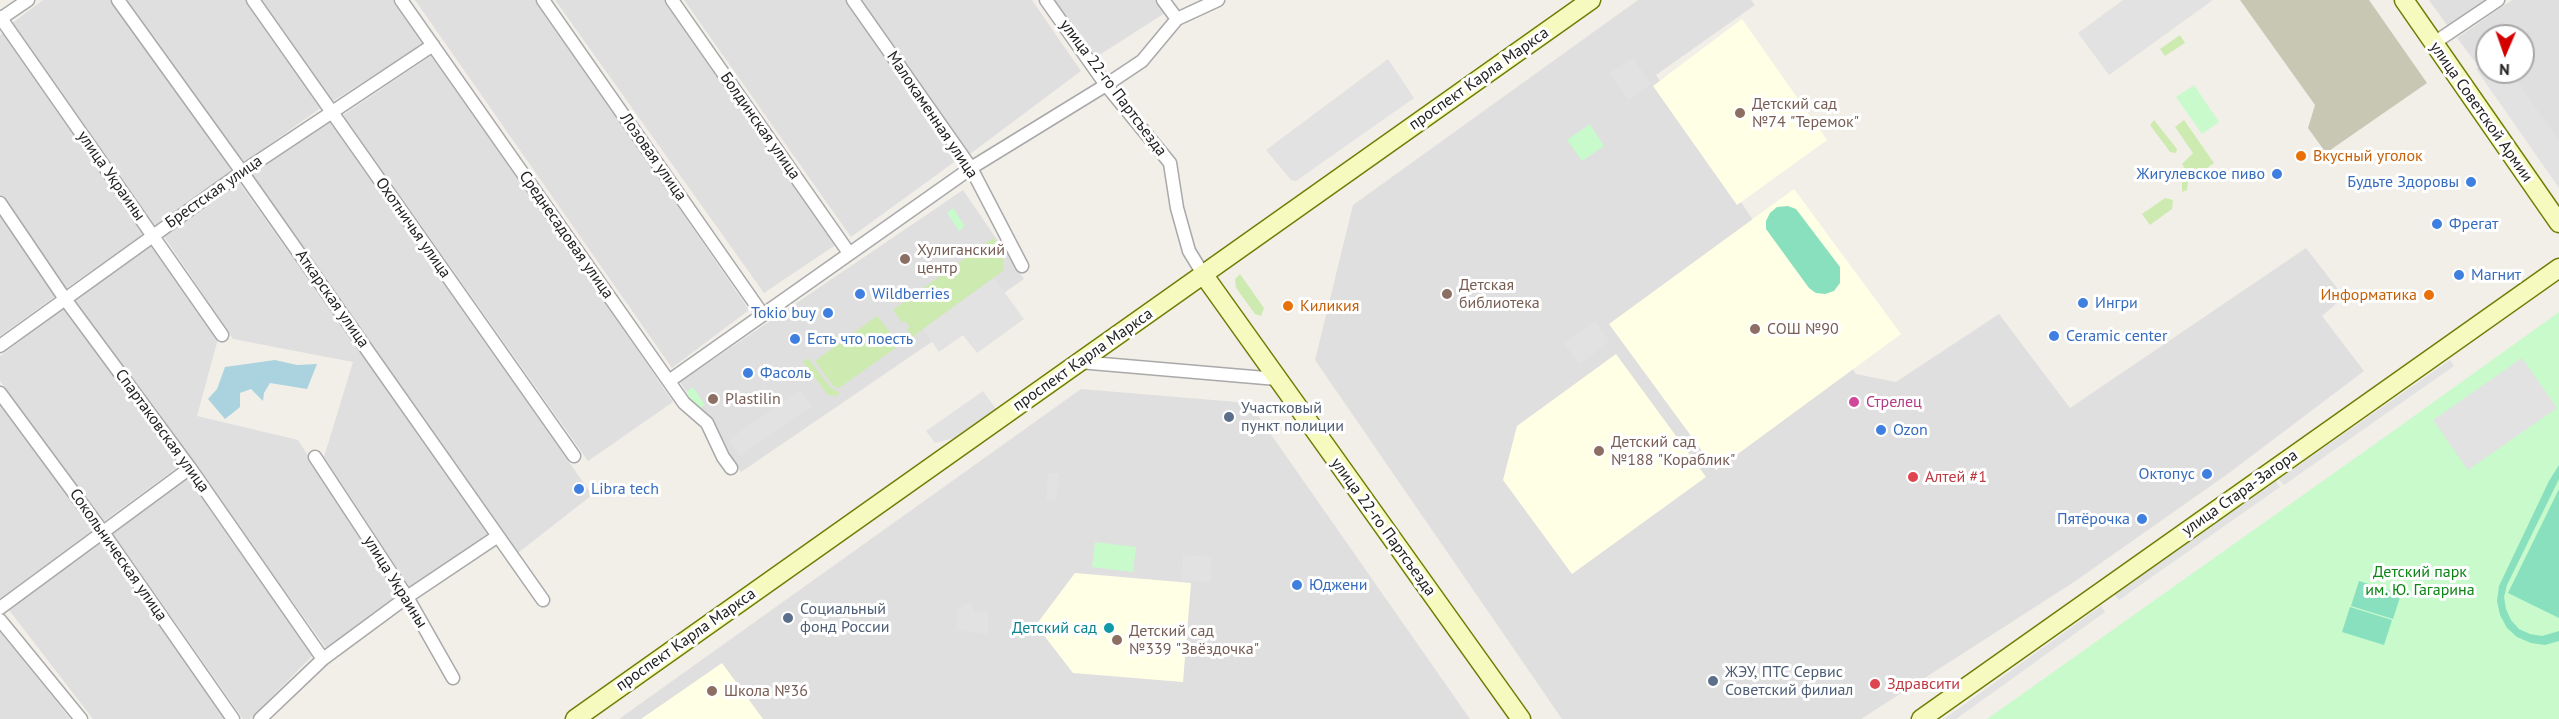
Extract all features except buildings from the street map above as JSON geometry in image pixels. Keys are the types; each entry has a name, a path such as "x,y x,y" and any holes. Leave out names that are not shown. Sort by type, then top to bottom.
{"street":[{"path":"0,18 28,0"},
{"name":"Аткарская улица","path":"118,0 543,600"},
{"name":"Охотничья улица","path":"253,0 574,456"},
{"name":"Среднесадовая улица","path":"401,0 684,403 707,423 723,457 731,468"},
{"name":"Лозовая улица","path":"543,0 763,315"},
{"name":"Болдинская улица","path":"672,0 849,253"},
{"name":"Малокаменная улица","path":"852,0 971,168 1022,266"},
{"name":"улица 22-го Партсъезда","path":"1046,0 1107,85 1170,163 1177,208 1188,247 1203,274 1521,719"},
{"path":"1163,0 1177,19"},
{"path":"669,381 971,168 1142,61 1177,19 1218,0"},
{"name":"проспект Карла Маркса","path":"575,719 1591,0"},
{"name":"улица Советской Армии","path":"2404,0 2559,223"},
{"path":"2434,43 2498,0"},
{"name":"улица Украины","path":"0,18 222,335"},
{"name":"Брестская улица","path":"0,346 242,172 433,45"},
{"name":"Спартаковская улица","path":"0,203 65,299 190,468 323,659"},
{"name":"улица Стара-Загора","path":"1921,719 2559,268"},
{"path":"1079,362 1277,379"},
{"name":"Сокольническая улица","path":"0,393 102,531 234,719"},
{"name":"улица Украины","path":"315,457 407,597 453,678"},
{"path":"0,608 190,468"},
{"path":"260,719 323,659 407,597 498,536"},
{"path":"0,620 81,719"}],"shaded area":[{"path":"43,0 110,0 232,171 153,227 11,24"},
{"path":"123,0 246,0 322,107 242,164"},
{"path":"262,0 393,0 425,43 333,101"},
{"path":"415,0 536,0 749,310 672,368"},
{"path":"555,0 667,0 837,244 764,293"},
{"path":"684,0 845,0 957,160 851,237"},
{"path":"861,0 1032,0 1081,71 970,154"},
{"path":"1052,0 1156,0 1165,13 1093,59"},
{"path":"1638,0 1751,0 1755,5 1656,75 1856,374 1896,382 1999,314 2070,408 2306,248 2344,297 2322,316 2364,371 2229,473 2074,582 1861,719 1562,719 1315,360 1353,205"},
{"path":"2123,0 2213,0 2109,75 2078,33"},
{"path":"2240,0 2369,0 2427,83 2326,153 2308,128 2315,105"},
{"path":"2429,0 2488,0 2449,28"},
{"path":"2512,0 2559,0 2559,172 2492,84 2535,84 2535,24 2477,24"},
{"name":"Детский сад №74 \"Теремок\"","path":"1742,19 1827,140 1737,205 1653,86"},
{"path":"2475,26 2475,62 2457,38"},
{"path":"3,33 144,234 64,290 0,194 0,35"},
{"path":"435,53 673,402 588,461 343,115"},
{"path":"1633,58 1651,84 1628,100 1610,73"},
{"path":"1388,59 1414,98 1296,181 1291,180 1266,150"},
{"path":"2486,84 2519,84 2559,141 2559,188"},
{"path":"330,117 592,495 518,553 249,173"},
{"path":"238,181 490,535 411,589 324,457 353,362 233,339 163,235"},
{"name":"СОШ №90","path":"1794,189 1901,334 1716,470 1609,324"},
{"path":"963,190 1024,279 741,472 680,382"},
{"path":"0,213 57,295 0,336"},
{"path":"151,243 218,339 197,416 298,440 398,595 327,649 73,300"},
{"path":"994,278 1024,319 977,353 963,335 939,352 923,329"},
{"path":"63,309 182,464 103,522 0,381 0,356"},
{"path":"1595,321 1610,342 1579,364 1564,343"},
{"name":"Детский сад №188 \"Кораблик\"","path":"1616,354 1706,477 1572,574 1503,480 1517,426"},
{"path":"2522,358 2557,408 2468,470 2433,420"},
{"path":"2450,360 2454,366 2284,485 2279,479"},
{"path":"1081,389 1249,403 1470,719 619,719"},
{"path":"800,390 812,406 740,456 728,440"},
{"path":"983,391 996,409 954,438 935,443 926,431"},
{"path":"0,398 93,531 0,599"},
{"path":"1048,473 1059,474 1056,500 1046,499"},
{"path":"188,475 314,654 250,719 243,719 111,531"},
{"path":"2276,481 2280,487 2119,600 2113,593"},
{"path":"99,542 228,719 93,719 9,610"},
{"path":"1183,555 1212,557 1210,582 1181,580"},
{"name":"Детский сад №339 \"Звёздочка\"","path":"1075,573 1191,583 1183,682 1073,673 1036,625"},
{"path":"971,601 975,613 988,611 988,634 956,630 958,609"},
{"path":"2101,606 2105,612 1956,719 1944,719"},
{"path":"0,627 70,719 0,719"},
{"name":"Школа №36","path":"722,663 763,719 641,719"}],"green space":[{"path":"2180,35 2185,43 2165,56 2160,49"},
{"path":"2194,85 2219,122 2202,134 2176,97"},
{"path":"2154,120 2177,149 2176,153 2170,152 2150,125"},
{"path":"2184,120 2214,163 2188,182 2187,190 2182,192 2184,167 2182,164 2193,153 2175,127"},
{"path":"1590,124 1604,146 1582,161 1567,140"},
{"path":"2165,198 2173,200 2172,209 2150,225 2142,214"},
{"path":"1788,206 1796,209 1840,267 1840,283 1834,291 1825,294 1816,293 1809,288 1766,229 1766,221 1770,213 1777,207"},
{"path":"953,208 965,226 959,231 947,213"},
{"path":"993,238 1002,249 1004,270 912,337 907,329 910,327 905,321 902,323 893,310"},
{"path":"1240,274 1264,308 1261,316 1255,314 1236,288 1235,279"},
{"name":"Детский парк им. Ю. Гагарина","path":"2559,312 2559,719 1987,719 2389,434"},
{"path":"877,316 896,340 897,347 839,388 834,387 815,361"},
{"path":"808,358 830,387 840,393 836,396 828,395 803,362"},
{"path":"693,387 705,405 698,410 686,392"},
{"path":"2559,465 2559,479 2507,585 2504,597 2511,620 2519,629 2542,636 2559,631 2559,641 2545,645 2531,643 2517,637 2507,628 2500,615 2497,601 2499,586 2549,481"},
{"path":"2559,489 2559,618 2508,593"},
{"path":"1095,542 1136,547 1133,572 1092,567"},
{"path":"2359,581 2401,594 2393,619 2351,606"},
{"path":"2350,607 2392,620 2384,645 2342,632"}],"water":[{"path":"275,360 297,365 317,364 307,389 270,383 264,393 263,401 251,389 240,393 240,407 225,419 208,399 217,389 225,367"}],"place":[{"name":"Детский сад №74 \"Теремок\"","path":"1740,113"},
{"name":"Вкусный уголок","path":"2301,156"},
{"name":"Жигулевское пиво","path":"2277,174"},
{"name":"Будьте Здоровы","path":"2471,182"},
{"name":"Фрегат","path":"2437,224"},
{"name":"Хулиганский центр","path":"905,259"},
{"name":"Магнит","path":"2459,275"},
{"name":"Wildberries","path":"860,294"},
{"name":"Детская библиотека","path":"1447,294"},
{"name":"Информатика","path":"2429,295"},
{"name":"Ингри","path":"2083,303"},
{"name":"Киликия","path":"1288,306"},
{"name":"Tokio buy","path":"828,313"},
{"name":"СОШ №90","path":"1755,329"},
{"name":"Ceramic center","path":"2054,336"},
{"name":"Есть что поесть","path":"795,339"},
{"name":"Фасоль","path":"748,373"},
{"name":"Plastilin","path":"713,399"},
{"name":"Стрелец","path":"1854,402"},
{"name":"Участковый пункт полиции","path":"1229,417"},
{"name":"Ozon","path":"1881,430"},
{"name":"Детский сад №188 \"Кораблик\"","path":"1599,451"},
{"name":"Октопус","path":"2207,474"},
{"name":"Алтей #1","path":"1913,477"},
{"name":"Libra tech","path":"579,489"},
{"name":"Пятёрочка","path":"2142,519"},
{"name":"Юджени","path":"1297,585"},
{"name":"Социальный фонд России","path":"788,618"},
{"name":"Детский сад","path":"1109,628"},
{"name":"Детский сад №339 \"Звёздочка\"","path":"1117,640"},
{"name":"ЖЭУ, ПТС Сервис Советский филиал","path":"1713,681"},
{"name":"Здравсити","path":"1875,684"},
{"name":"Школа №36","path":"712,691"}]}
